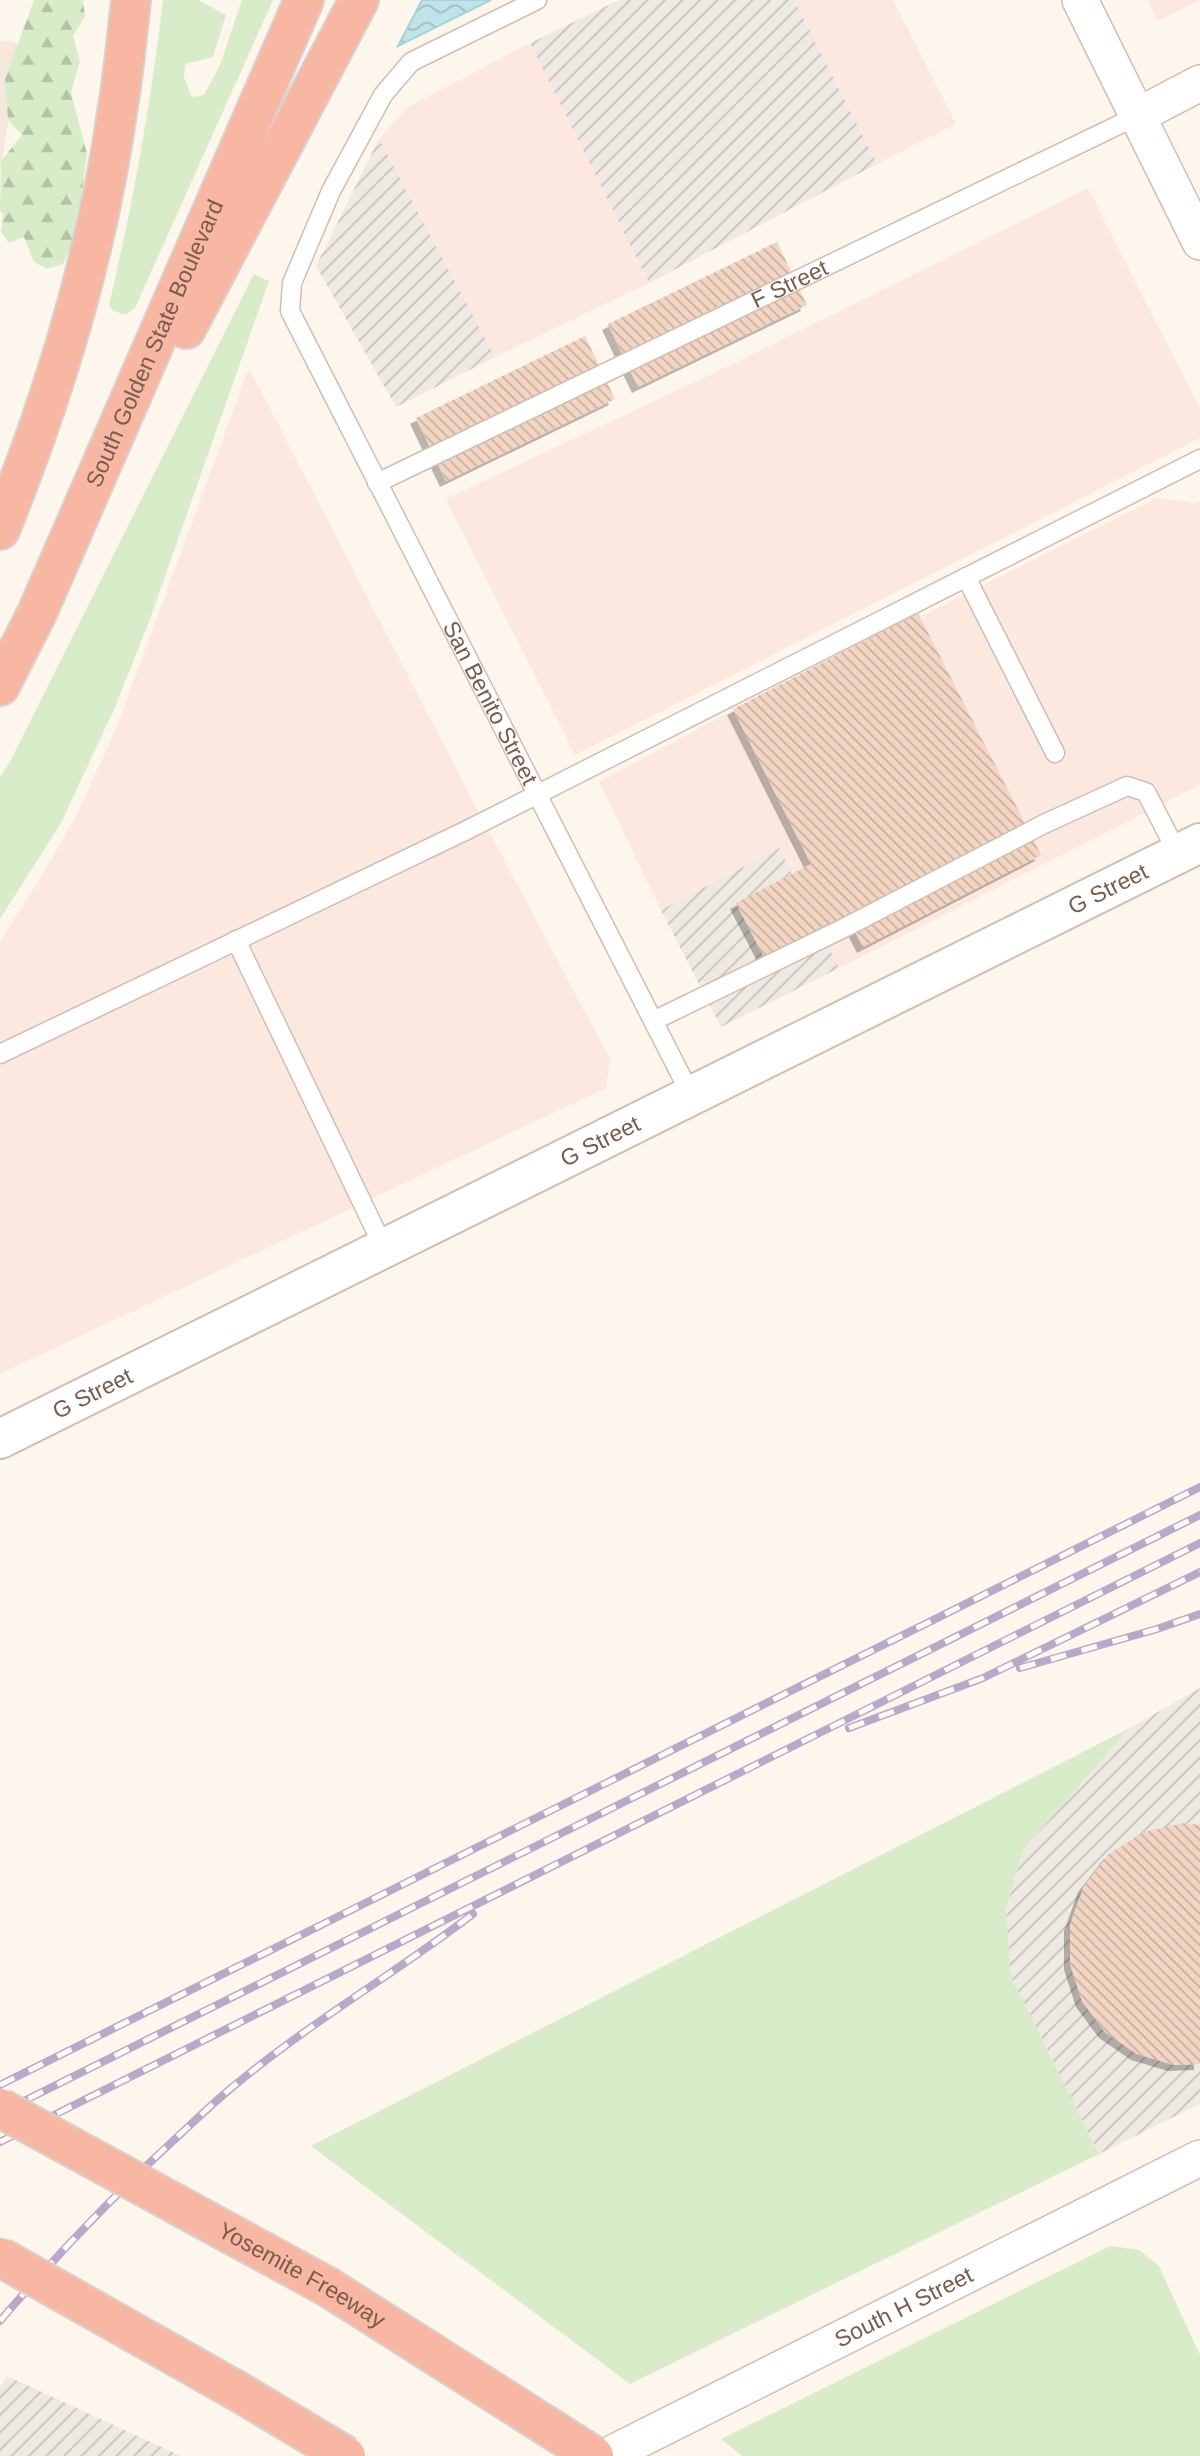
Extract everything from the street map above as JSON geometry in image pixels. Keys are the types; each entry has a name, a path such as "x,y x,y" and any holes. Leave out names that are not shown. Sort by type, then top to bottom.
{"highway":[{"path":"0,530 27,463 67,342 95,225 118,107 131,0"},
{"name":"South Golden State Boulevard","path":"0,686 37,613 304,0"},
{"path":"37,613 359,0"},
{"name":"Yosemite Freeway","path":"0,2108 328,2287 594,2456"},
{"path":"0,2257 192,2364 346,2456"}],"street":[{"path":"1080,0 1200,242"},
{"name":"F Street","path":"1137,116 1200,83"},
{"name":"G Street","path":"0,1439 1189,848"},
{"name":"South H Street","path":"607,2456 1199,2162"}],"lane":[{"name":"San Benito Street","path":"537,0 411,62 383,95 331,191 292,283 290,311 691,1095"},
{"name":"F Street","path":"377,483 1137,116"},
{"path":"0,1054 467,830 1200,459"},
{"path":"967,577 1055,753"},
{"path":"653,1021 848,926 1044,824 1127,786 1146,792 1189,848"},
{"path":"236,940 384,1248"}],"shaded area":[{"path":"619,0 794,0 877,164 649,283 530,43"},
{"path":"794,0 893,0 956,124 877,164"},
{"path":"1147,0 1200,0 1158,21"},
{"path":"0,40 21,44 0,170"},
{"path":"530,43 649,283 495,357 379,139 408,107"},
{"path":"379,139 495,357 396,407 316,266"},
{"path":"1088,188 1200,409 1200,438 575,755 446,499 733,364"},
{"path":"249,368 479,813 610,1059 606,1088 0,1374 0,941 42,876 78,812 116,729"},
{"path":"1157,498 1196,503 1200,501 1200,785 839,968 779,848 661,910 599,782 716,719"},
{"path":"779,848 839,968 721,1027 661,910"},
{"path":"1200,1688 1200,2104 1099,2154 1011,1976 1006,1909 1023,1850 1130,1728"},
{"path":"7,2376 181,2456 0,2456 0,2387"}],"green space":[{"path":"34,0 83,0 85,16 73,36 80,61 71,92 87,154 80,206 70,249 63,264 47,269 34,262 24,237 9,243 1,232 1,161 22,135 8,120 5,79"},
{"path":"163,0 198,0 226,15 213,57 185,64 184,78 192,97 204,95 220,65 242,0 273,0 135,308 126,315 113,311 109,305 140,153"},
{"path":"254,274 269,281 150,619 116,705 61,823 0,919 0,777 11,760"},
{"path":"1130,1728 1023,1850 1006,1909 1011,1976 1099,2154 630,2384 311,2146"},
{"path":"1110,2246 1139,2250 1159,2266 1200,2355 1200,2456 742,2456 721,2439"}],"water":[{"path":"422,0 491,0 398,46"}],"building":[{"path":"777,242 807,305 638,387 608,324"},
{"path":"585,336 615,399 446,481 416,418"},
{"path":"918,613 1041,855 863,947 847,916 765,959 736,903 811,864 733,709"},
{"path":"1184,1823 1200,1825 1200,2064 1174,2065 1137,2054 1105,2032 1082,2001 1070,1964 1070,1925 1084,1886 1109,1854 1144,1832"}],"railway":[{"path":"0,2085 1200,1487"},
{"path":"0,2113 1200,1515"},
{"path":"0,2142 1200,1543"},
{"path":"849,1728 983,1678 1200,1572"},
{"path":"1020,1668 1200,1614"},
{"path":"0,2321 115,2197 227,2092 297,2037 473,1914"}]}
